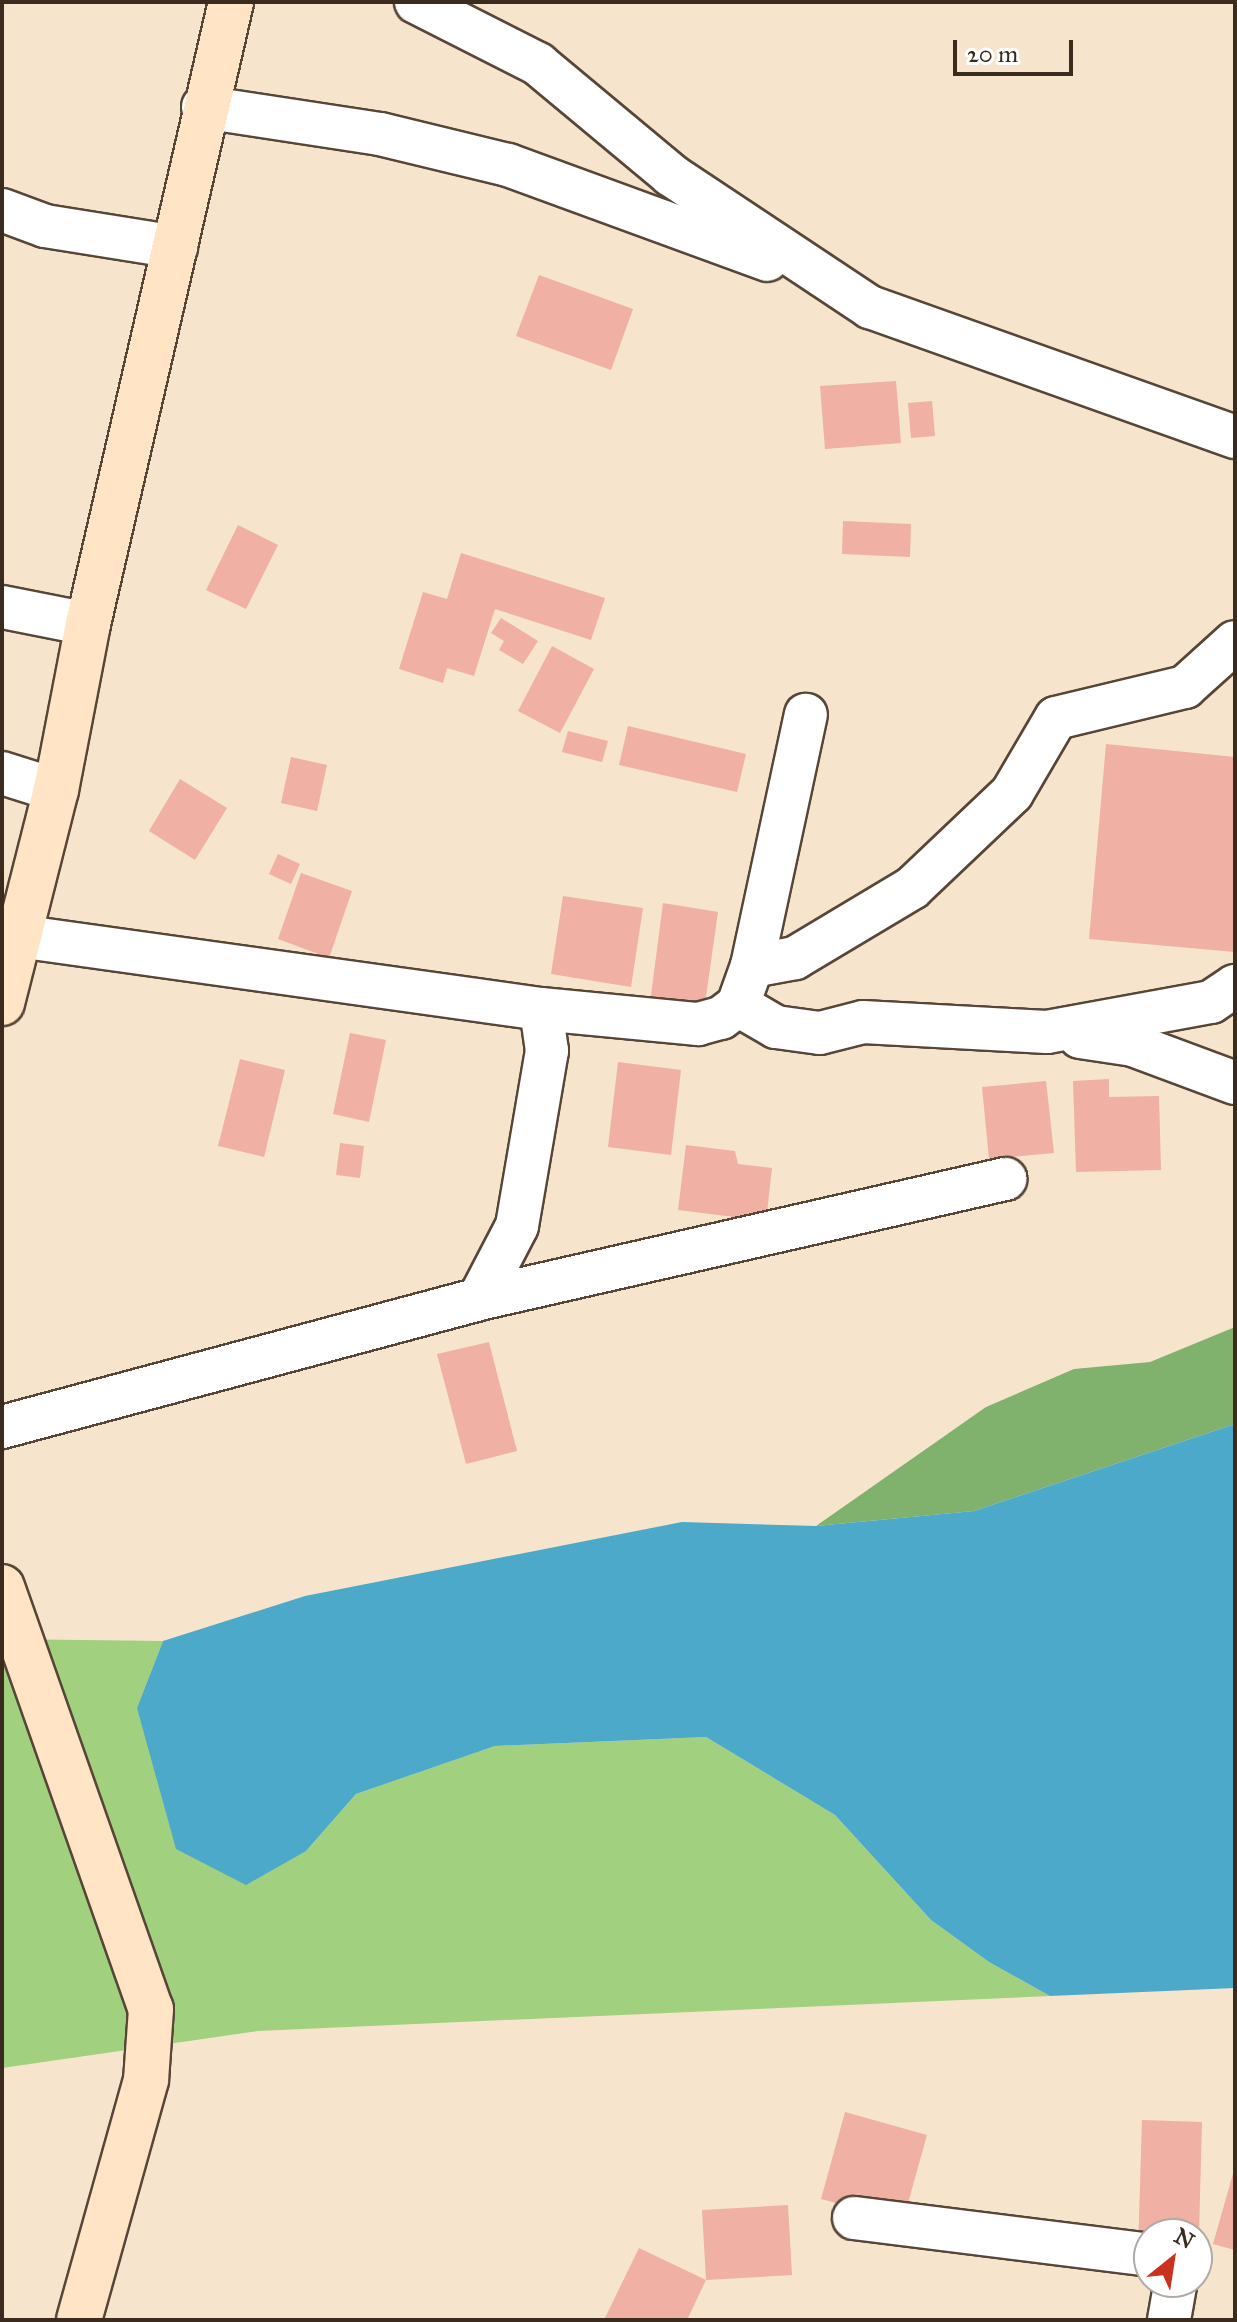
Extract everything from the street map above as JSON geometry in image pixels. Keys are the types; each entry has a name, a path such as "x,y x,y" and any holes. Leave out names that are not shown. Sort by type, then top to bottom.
{"main road":[{"path":"2,1003 10,944 56,790 88,624 176,247 203,107 231,2"},
{"path":"2,1587 151,2009 146,2080 79,2320"}],"street":[{"path":"416,2 538,64 671,175 870,307"},
{"path":"203,107 380,134 508,165 654,215 870,307 1235,437"},
{"path":"2,210 45,226 176,247"},
{"path":"2,607 88,624"},
{"path":"752,966 795,958 912,888 1012,793 1056,718 1185,687 1235,642"},
{"path":"10,944 541,1009 698,1024 721,1018 738,1005 752,966 806,715"},
{"path":"2,773 56,790"},
{"path":"1047,1032 1211,1002 1235,986"},
{"path":"738,1005 776,1027 820,1033 863,1022 1047,1032 1133,1045 1235,1083"},
{"path":"479,1299 517,1226 547,1051 541,1009"},
{"path":"2,1427 479,1299 1005,1179"},
{"path":"854,2218 1133,2253"},
{"path":"1169,2320 1173,2298"}],"green space":[{"path":"1235,1327 1235,1424 974,1511 816,1526 986,1407 1074,1369 1150,1362"},
{"path":"2,1639 163,1641 137,1708 306,1851 356,1794 495,1746 706,1737 835,1815 931,1920 989,1962 1050,1996 258,2031 2,2068"}],"water":[{"path":"1235,1424 1235,1988 1050,1996 989,1962 931,1920 835,1815 706,1737 495,1746 356,1794 306,1851 246,1885 176,1849 137,1708 163,1641 305,1596 682,1522 816,1526 974,1511"}],"building":[{"path":"539,275 633,309 611,370 516,336"},
{"path":"896,381 901,443 825,449 820,386"},
{"path":"932,401 935,436 911,438 908,403"},
{"path":"843,521 911,524 910,557 842,554"},
{"path":"238,525 278,545 246,609 206,590"},
{"path":"461,553 605,598 591,640 495,609 474,676 447,668 443,683 399,669 423,592 447,599"},
{"path":"501,618 538,641 523,664 499,650 504,641 491,633"},
{"path":"552,646 594,669 560,733 518,711"},
{"path":"628,726 746,754 737,792 619,765"},
{"path":"568,731 608,741 602,762 562,752"},
{"path":"1106,744 1235,757 1235,952 1089,939"},
{"path":"291,757 327,765 317,811 281,803"},
{"path":"180,779 227,808 195,860 149,831"},
{"path":"278,854 300,864 291,884 269,874"},
{"path":"301,873 352,891 329,958 278,939"},
{"path":"563,896 643,908 631,987 551,974"},
{"path":"663,903 718,912 704,1011 650,1003"},
{"path":"350,1033 386,1040 369,1122 333,1114"},
{"path":"240,1059 285,1070 264,1157 218,1146"},
{"path":"618,1062 681,1070 671,1155 608,1147"},
{"path":"1109,1079 1109,1097 1159,1096 1161,1170 1076,1172 1073,1081"},
{"path":"1046,1081 1054,1153 989,1159 982,1087"},
{"path":"340,1143 364,1146 360,1178 336,1175"},
{"path":"686,1145 735,1151 738,1164 772,1168 766,1221 678,1210"},
{"path":"489,1342 517,1451 466,1464 437,1354"},
{"path":"845,2112 927,2135 903,2221 821,2199"},
{"path":"1142,2120 1202,2122 1199,2218 1139,2218"},
{"path":"1234,2170 1235,2170 1235,2250 1213,2244"},
{"path":"788,2205 792,2275 706,2280 702,2210"},
{"path":"639,2248 706,2280 687,2320 604,2320"}]}
